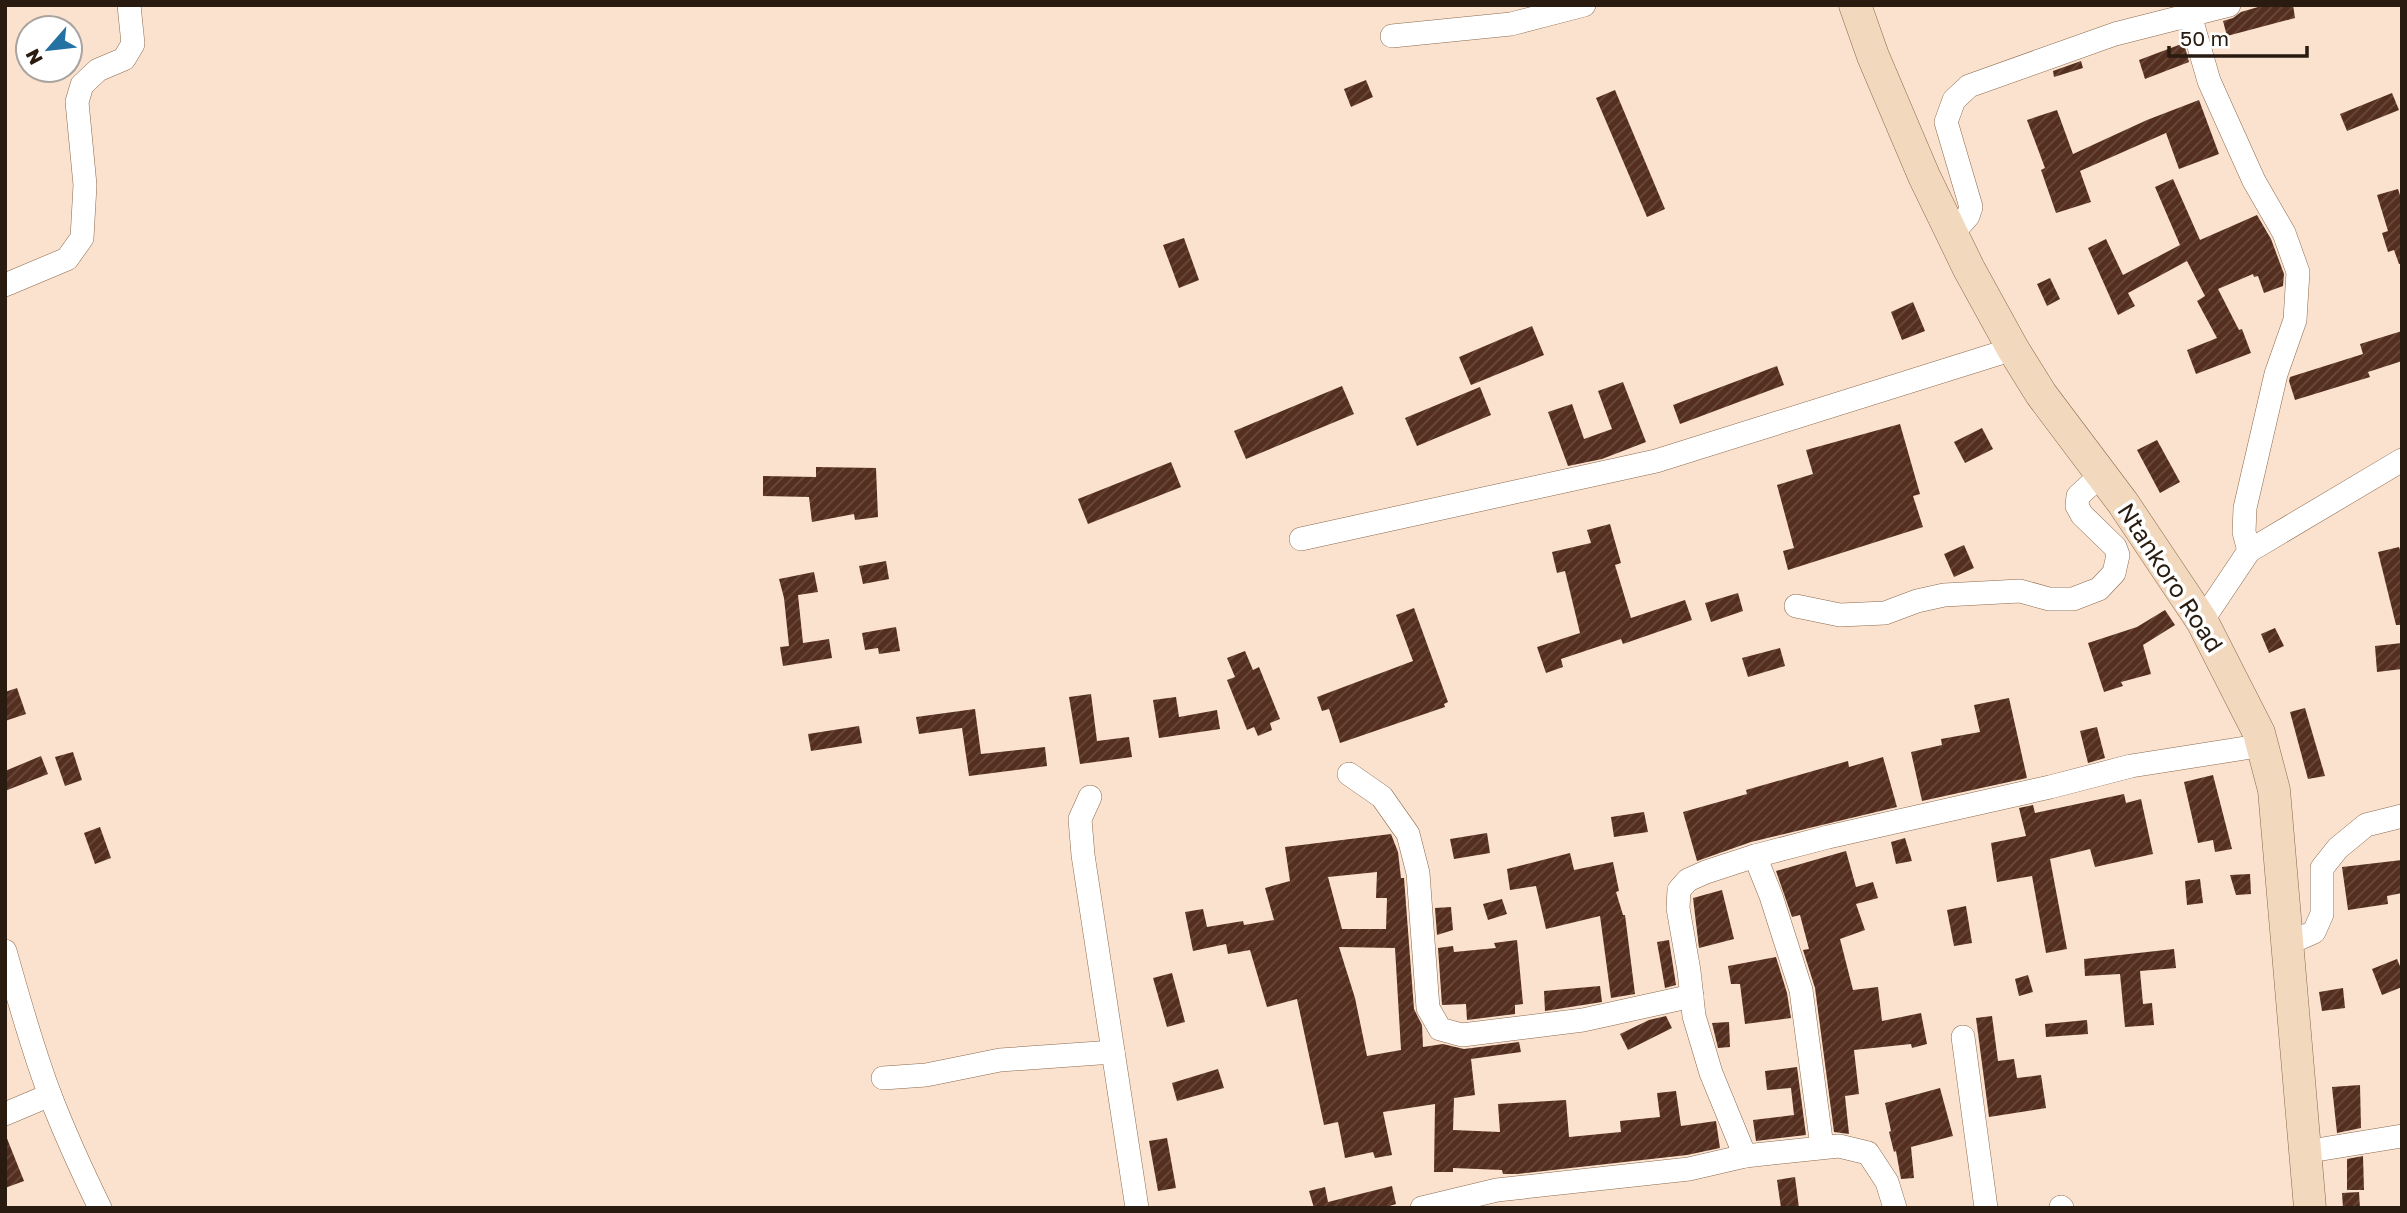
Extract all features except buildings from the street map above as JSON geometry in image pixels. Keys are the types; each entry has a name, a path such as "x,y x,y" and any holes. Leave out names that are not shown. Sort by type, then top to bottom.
{"main road":[{"name":"Ntankoro Road","path":"1855,5 1873,56 1919,164 1952,234 2013,349 2041,394 2202,621 2264,745 2274,790 2310,1208"}],"street":[{"path":"5,285 67,259 82,238 85,185 77,102 82,85 98,70 124,59 133,44 129,5"},
{"path":"1392,36 1511,24 1584,5"},
{"path":"1952,234 1968,216 1971,207 1946,122 1954,100 1969,86 2115,34 2229,5"},
{"path":"2190,15 2209,81 2254,181 2284,233 2298,272 2295,320 2276,374 2245,508 2244,532 2249,551"},
{"path":"1301,539 1656,461 2013,349"},
{"path":"2202,621 2249,551 2402,460"},
{"path":"1796,606 1840,615 1885,613 1917,601 1944,595 2020,591 2049,598 2073,599 2099,589 2114,573 2118,555 2115,547 2082,515 2077,506 2078,496 2101,475"},
{"path":"1745,1156 1701,1046 1694,1016 1678,908 1679,890 1688,880 1755,856 2131,765 2264,745"},
{"path":"1349,774 1382,797 1408,834 1418,873 1428,1008 1440,1029 1462,1035 1583,1020 1692,996"},
{"path":"1090,797 1080,819 1083,855 1137,1208"},
{"path":"2287,944 2314,932 2322,914 2322,868 2338,848 2366,825 2402,816"},
{"path":"1755,856 1771,896 1801,990 1822,1147"},
{"path":"5,953 50,1095 100,1208"},
{"path":"1963,1037 1986,1208"},
{"path":"883,1078 926,1075 1000,1060 1113,1052"},
{"path":"5,1114 50,1095"},
{"path":"2304,1152 2402,1136"},
{"path":"1422,1208 1497,1189 1689,1169 1745,1156 1839,1146 1868,1153 1887,1182 1895,1208"}]}
